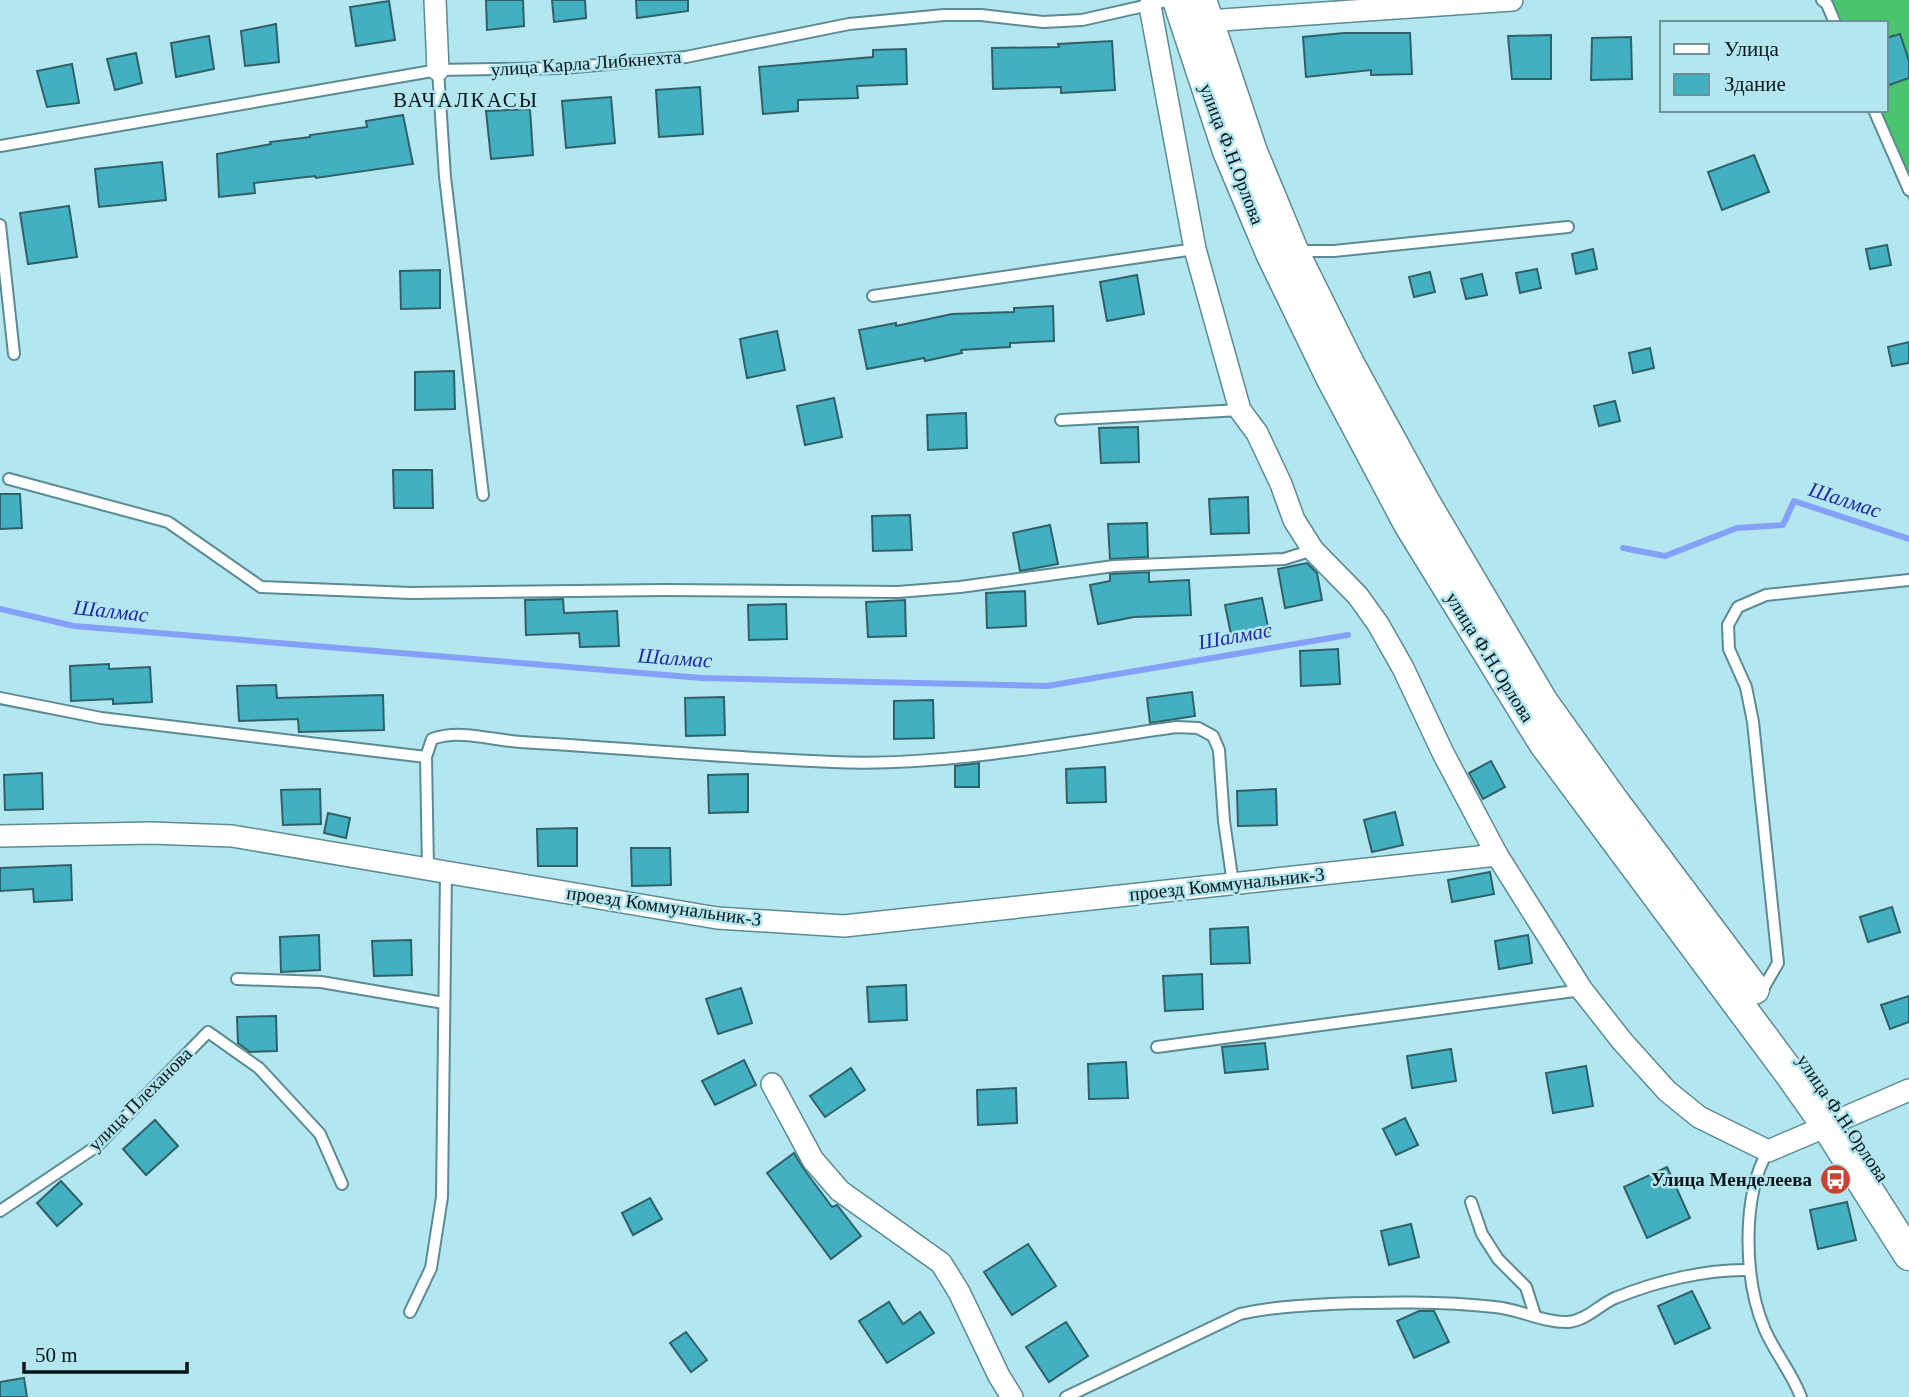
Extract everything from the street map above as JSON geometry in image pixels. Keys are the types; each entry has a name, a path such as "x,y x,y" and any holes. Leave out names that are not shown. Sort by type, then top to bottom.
{"street":[{"path":"435,0 438,70"},
{"path":"1199,17 1512,0"},
{"path":"1164,3 1195,249 1240,410 1257,433 1281,484 1294,520 1313,550 1358,596 1378,624 1497,855 1582,990 1622,1041 1667,1091 1699,1117 1768,1151 1909,1090"},
{"name":"улица Ф.Н.Орлова","path":"1164,3 1199,17 1293,251 1349,363 1542,701 1759,996 1835,1122 1909,1255"},
{"name":"улица Ф.Н.Орлова","path":"1199,17 1228,151 1271,253 1331,377 1409,524 1544,743 1909,1218"},
{"name":"проезд Коммунальник-3","path":"0,836 151,833 232,836 717,918 844,926 1497,855"},
{"path":"772,1084 813,1160 841,1191 941,1263 959,1292 999,1376 1012,1397"}],"lane":[{"name":"улица Карла Либкнехта","path":"0,146 438,70 564,68 686,57 849,24 944,15 981,15 1043,22 1082,20 1171,0"},
{"path":"1822,0 1827,4 1834,21"},
{"path":"438,70 445,177 483,495"},
{"path":"1875,112 1909,190"},
{"path":"0,225 14,354"},
{"path":"1293,251 1335,251 1568,227"},
{"path":"873,296 1195,249"},
{"path":"1061,420 1240,410"},
{"path":"9,480 168,522 261,587 411,593 666,590 898,592 960,587 1114,566 1284,559 1313,550"},
{"path":"1759,996 1778,964 1753,722 1746,687 1728,649 1728,625 1738,607 1766,595 1909,580"},
{"path":"0,698 101,718 426,757"},
{"path":"410,1312 431,1268 442,1197 444,1003 437,870 426,757 432,739 449,733 517,742 835,762 905,762 986,754 1176,727 1198,728 1213,736 1219,750 1224,821 1233,884"},
{"path":"237,979 321,982 444,1003"},
{"path":"1157,1047 1582,990"},
{"name":"улица Плеханова","path":"0,1211 97,1146 208,1032 259,1068 320,1134 342,1184"},
{"path":"1768,1151 1759,1167 1751,1194 1750,1270 1755,1303 1766,1332 1801,1397"},
{"path":"1471,1202 1482,1234 1498,1259 1525,1287 1535,1315"},
{"path":"1066,1397 1240,1314 1269,1307 1370,1302 1462,1303 1513,1308 1568,1322 1585,1317 1614,1299 1689,1276 1750,1270"}],"green space":[{"path":"1827,0 1909,0 1909,201 1871,112 1888,112 1888,21 1832,21"}],"building":[{"path":"486,0 523,0 524,26 487,30"},
{"path":"552,0 585,0 586,18 554,22"},
{"path":"636,0 688,0 688,11 637,18"},
{"path":"389,1 395,40 356,46 350,7"},
{"path":"276,24 279,62 245,66 241,31"},
{"path":"1344,33 1410,33 1412,74 1371,75 1371,70 1306,77 1303,37"},
{"path":"1900,34 1909,61 1909,78 1888,85 1888,37"},
{"path":"1551,35 1551,79 1512,79 1508,36"},
{"path":"209,36 214,69 176,77 171,43"},
{"path":"1631,37 1632,79 1591,80 1592,38"},
{"path":"1112,41 1115,90 1061,93 1061,87 993,89 992,48 1059,47 1058,44"},
{"path":"906,49 907,84 857,86 858,98 798,100 798,111 763,114 759,67 873,57 873,50"},
{"path":"136,53 142,83 115,90 107,59"},
{"path":"72,64 79,103 47,107 37,71"},
{"path":"700,87 703,134 659,137 656,90"},
{"path":"611,97 615,143 566,148 562,101"},
{"path":"530,109 533,155 491,159 486,111"},
{"path":"403,115 413,164 316,178 254,183 255,193 219,197 217,154 271,144 270,142 367,127 366,121"},
{"path":"1754,155 1769,192 1722,210 1708,172"},
{"path":"162,162 166,200 99,207 95,169"},
{"path":"69,206 77,257 28,264 20,213"},
{"path":"1887,245 1891,265 1870,269 1866,249"},
{"path":"1593,249 1597,269 1576,274 1572,254"},
{"path":"1537,269 1541,288 1520,293 1516,273"},
{"path":"440,270 440,308 401,309 400,271"},
{"path":"1430,272 1435,292 1414,297 1409,277"},
{"path":"1482,274 1487,295 1466,299 1461,279"},
{"path":"1137,275 1144,314 1107,321 1100,282"},
{"path":"1053,306 1054,341 1010,343 1010,347 961,350 962,353 925,361 924,358 867,369 859,330 896,323 896,326 952,314 1014,312 1014,308"},
{"path":"777,331 785,370 747,378 740,339"},
{"path":"1909,342 1909,363 1892,366 1888,347"},
{"path":"1650,348 1654,368 1633,373 1629,353"},
{"path":"454,371 455,409 415,410 415,372"},
{"path":"834,398 842,437 805,445 797,406"},
{"path":"1615,401 1620,421 1599,426 1594,406"},
{"path":"966,413 967,448 928,450 927,415"},
{"path":"1138,427 1139,462 1101,463 1099,428"},
{"path":"393,470 432,470 433,508 394,508"},
{"path":"0,494 20,494 22,528 0,529"},
{"path":"1248,497 1249,533 1211,534 1209,499"},
{"path":"910,515 912,550 873,551 872,516"},
{"path":"1147,523 1148,557 1110,559 1108,524"},
{"path":"1050,525 1058,564 1020,571 1013,533"},
{"path":"1307,563 1317,573 1322,600 1285,608 1278,569"},
{"path":"1149,572 1149,582 1189,580 1191,615 1134,617 1098,624 1090,585 1110,581 1110,574"},
{"path":"1025,591 1026,626 987,628 986,593"},
{"path":"1262,598 1270,637 1233,644 1225,605"},
{"path":"563,599 564,613 617,611 619,646 580,647 579,633 526,635 525,600"},
{"path":"905,600 906,636 868,637 866,602"},
{"path":"786,604 787,639 749,640 748,605"},
{"path":"1338,649 1340,684 1301,686 1300,651"},
{"path":"109,664 109,669 150,667 152,702 113,704 113,699 71,701 70,666"},
{"path":"276,685 277,698 383,695 384,730 299,732 298,719 239,721 237,686"},
{"path":"1192,692 1195,716 1150,723 1147,698"},
{"path":"724,697 725,735 686,736 685,698"},
{"path":"933,700 934,738 894,739 894,701"},
{"path":"1491,761 1505,787 1483,799 1469,773"},
{"path":"979,763 979,787 955,787 955,766"},
{"path":"1105,767 1106,802 1067,803 1066,769"},
{"path":"42,773 43,809 5,810 4,775"},
{"path":"748,774 748,812 709,813 708,775"},
{"path":"320,789 321,824 283,825 281,790"},
{"path":"1276,789 1277,825 1238,826 1237,791"},
{"path":"1395,812 1403,845 1372,852 1364,820"},
{"path":"328,813 350,818 346,838 324,833"},
{"path":"577,828 577,866 538,866 537,829"},
{"path":"631,848 670,848 671,885 632,886"},
{"path":"71,865 72,900 34,902 33,889 0,891 0,868"},
{"path":"1490,872 1494,894 1452,902 1448,880"},
{"path":"1892,907 1900,932 1868,942 1860,917"},
{"path":"1248,927 1250,963 1211,964 1210,929"},
{"path":"319,935 320,970 281,972 280,937"},
{"path":"1528,935 1532,963 1499,969 1495,941"},
{"path":"411,940 412,975 374,976 372,941"},
{"path":"1202,974 1203,1009 1165,1011 1163,976"},
{"path":"906,985 907,1020 869,1022 867,987"},
{"path":"741,988 752,1023 718,1034 706,999"},
{"path":"1909,996 1909,1022 1890,1029 1881,1005"},
{"path":"276,1016 277,1051 250,1052 238,1043 237,1017"},
{"path":"1265,1043 1268,1069 1225,1073 1222,1047"},
{"path":"1451,1049 1456,1081 1412,1088 1407,1056"},
{"path":"744,1060 756,1085 715,1105 702,1081"},
{"path":"1126,1062 1128,1098 1089,1099 1088,1064"},
{"path":"1586,1066 1593,1106 1553,1113 1546,1073"},
{"path":"851,1068 865,1090 825,1117 810,1096"},
{"path":"1016,1088 1017,1123 978,1125 977,1090"},
{"path":"1405,1118 1418,1145 1396,1155 1383,1129"},
{"path":"155,1120 178,1146 146,1175 123,1149"},
{"path":"794,1153 832,1207 837,1205 861,1236 831,1259 767,1173"},
{"path":"1667,1167 1690,1218 1647,1238 1624,1187"},
{"path":"61,1181 82,1204 57,1226 37,1203"},
{"path":"650,1198 662,1219 633,1235 622,1213"},
{"path":"1847,1202 1856,1240 1818,1249 1810,1210"},
{"path":"1411,1224 1419,1257 1389,1265 1381,1231"},
{"path":"1028,1244 1056,1286 1012,1315 984,1272"},
{"path":"1692,1291 1710,1328 1675,1344 1658,1306"},
{"path":"889,1302 903,1324 920,1312 934,1333 887,1363 859,1321"},
{"path":"1419,1311 1434,1311 1449,1342 1414,1358 1397,1321"},
{"path":"1066,1322 1088,1356 1049,1382 1026,1347"},
{"path":"686,1332 707,1360 691,1372 670,1343"},
{"path":"24,1378 27,1397 0,1397 0,1382"}],"waterway":[{"name":"Шалмас","path":"1623,548 1665,556 1737,528 1783,525 1794,501 1909,539"},
{"name":"Шалмас","path":"0,609 74,626 702,678 1047,686 1348,635"}],"place":[{"name":"Улица Менделеева","path":"1835,1179"}],"district":[{"name":"ВАЧАЛКАСЫ","path":"466,100"}]}
